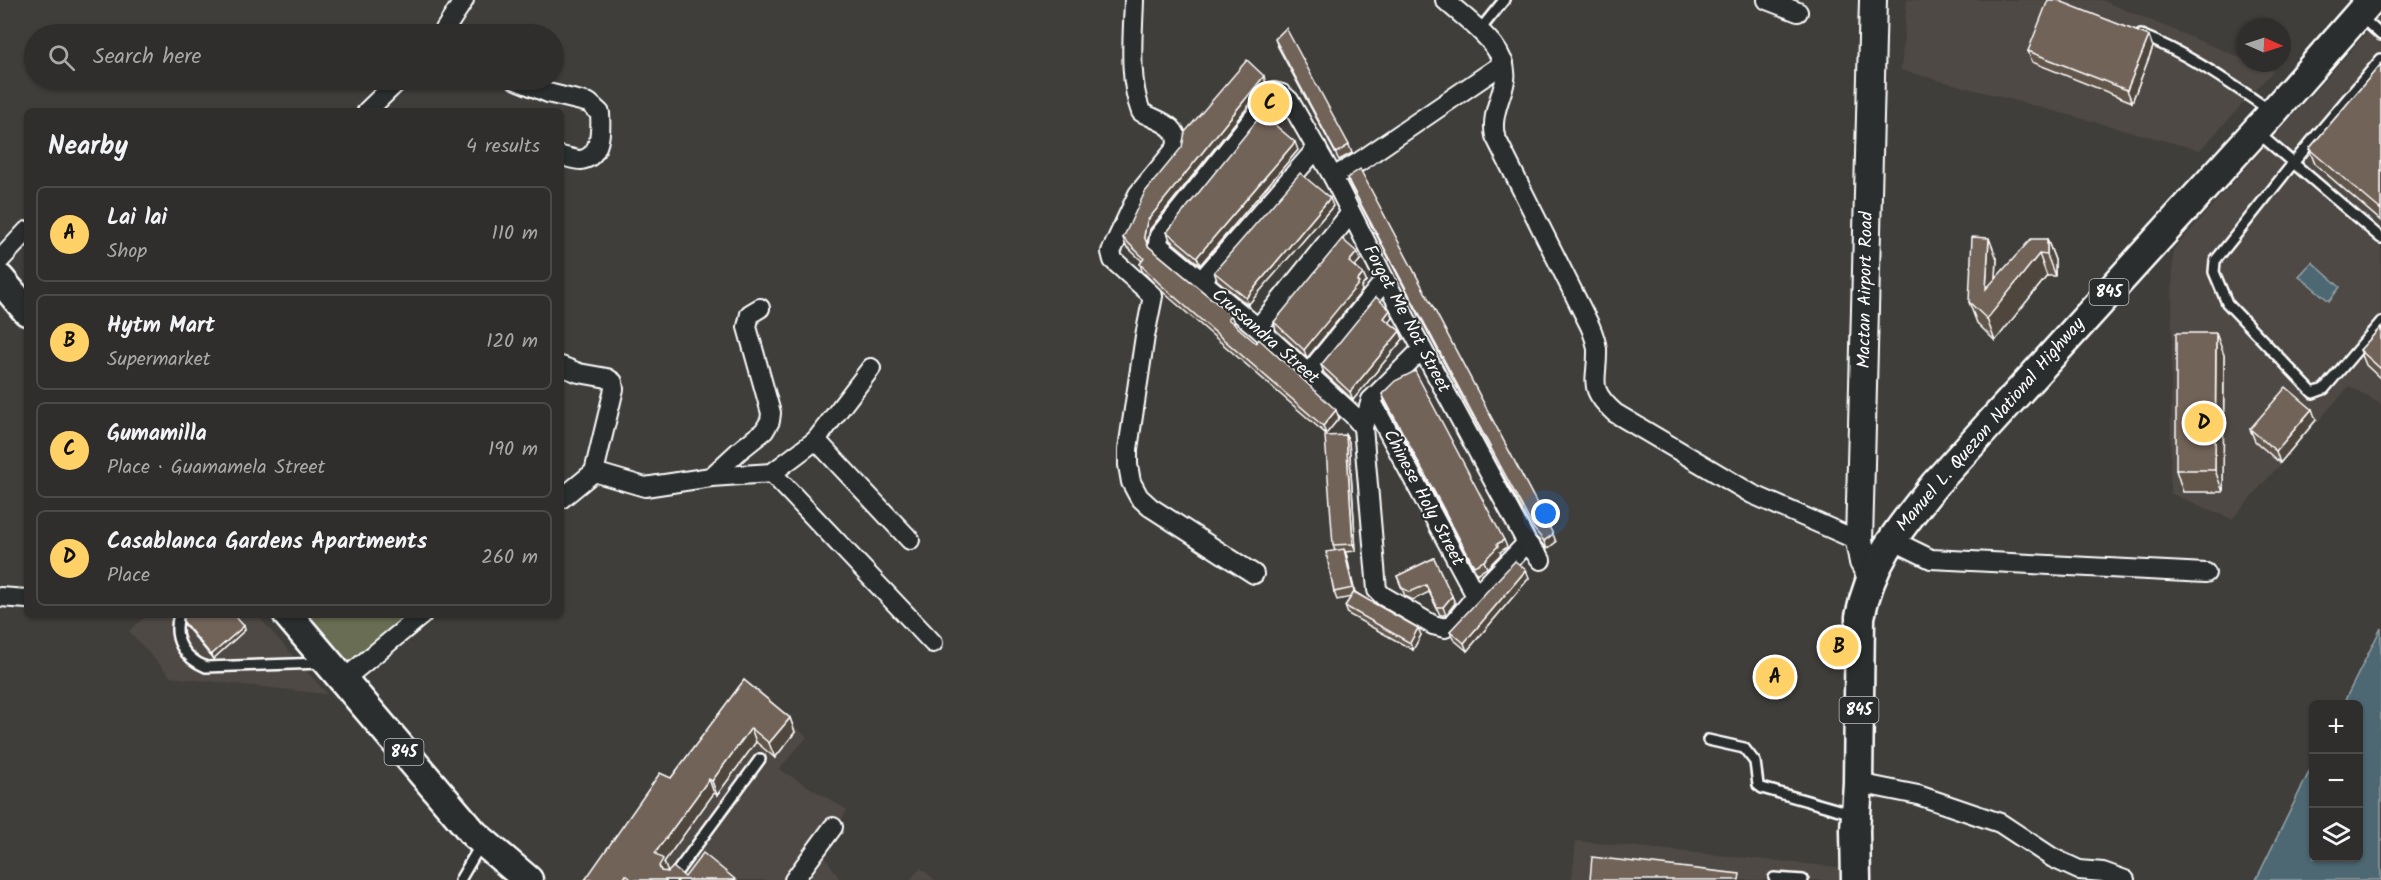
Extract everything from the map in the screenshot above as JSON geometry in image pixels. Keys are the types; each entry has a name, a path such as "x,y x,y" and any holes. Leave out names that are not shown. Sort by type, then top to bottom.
{"main road":[{"name":"Mactan Airport Road","path":"1872,578 1863,562 1859,542 1873,0"},
{"name":"Manuel L. Quezon National Highway","path":"1856,880 1855,814 1858,783 1860,617 1864,598 1890,539 1935,484 2365,7"},
{"path":"0,279 24,307"},
{"name":"845","path":"291,618 482,842 528,880"}],"street":[{"path":"448,24 464,0"},
{"path":"1134,0 1133,49 1136,100 1141,112 1170,128 1177,133 1179,139 1176,148 1138,194 1111,252 1113,260 1153,296 1128,449 1131,483 1138,497 1150,507 1254,574"},
{"path":"1445,0 1496,47 1504,63 1506,79 1494,121 1495,136 1590,326 1597,347 1594,386 1601,401 1615,413 1752,494 1859,542"},
{"path":"1767,0 1798,12"},
{"path":"1333,177 1359,162 1504,63"},
{"path":"370,108 389,90"},
{"path":"541,90 589,103 600,113 599,141 593,153 580,160 564,157"},
{"name":"Forget Me Not Street","path":"1163,251 1158,245 1159,236 1267,99 1274,92 1282,94 1289,100 1317,148 1422,350 1527,543 1541,560"},
{"path":"1202,281 1317,148"},
{"path":"1258,328 1350,214"},
{"path":"0,260 24,234"},
{"name":"Crussandra Street","path":"1163,251 1258,328 1363,427"},
{"path":"1308,374 1385,280"},
{"path":"711,477 764,431 770,421 771,413 747,327 750,314 760,308"},
{"path":"1422,350 1371,400 1363,427 1377,590 1383,596 1433,625 1445,628 1453,624 1476,596 1527,543"},
{"path":"564,367 579,373 607,378 613,382 614,389 594,472 564,497"},
{"path":"594,472 645,487 711,477 772,473 816,440 871,368"},
{"name":"Chinese Holy Street","path":"1371,400 1476,596"},
{"path":"816,440 910,540"},
{"path":"772,473 933,643"},
{"path":"1890,539 1930,559 2206,573"},
{"path":"1,598 24,599"},
{"path":"336,671 417,618"},
{"path":"1858,783 1918,795 2000,823 2054,858 2079,870 2103,872 2125,880"},
{"path":"794,880 833,827"}],"lane":[{"path":"1479,31 1504,0"},
{"path":"2365,7 2381,35"},
{"path":"2132,32 2173,48 2226,80 2264,121 2294,162 2381,238"},
{"path":"2381,59 2294,162 2215,261 2214,272 2228,303 2313,393 2325,389 2381,322"},
{"path":"178,618 176,625 179,643 189,658 206,667 336,671"},
{"path":"1708,740 1744,748 1755,762 1758,785 1762,788 1855,814"},
{"path":"671,880 760,759"},
{"path":"460,880 482,842"},
{"path":"1774,878 1803,880"}],"shaded area":[{"path":"1907,0 2101,0 2237,56 2237,72 2272,72 2200,150 1901,70"},
{"path":"2381,17 2381,404 2349,386 2232,519 2170,493 2173,250"},
{"path":"144,618 260,618 327,694 171,677 129,631"},
{"path":"747,685 807,737 779,769 847,810 823,853 840,880 596,880"},
{"path":"1576,841 1846,868 1845,880 1572,880"},
{"path":"921,868 935,880 910,880"}],"green space":[{"path":"301,618 406,618 346,669"}],"water":[{"path":"2312,262 2340,287 2329,301 2299,276"},
{"path":"2381,628 2381,880 2256,880 2309,772 2309,862 2363,862 2363,700 2345,700"}],"building":[{"path":"2048,0 2057,0 2149,36 2127,90 2028,51"},
{"path":"1286,28 1349,145 1336,153 1275,39"},
{"path":"1247,60 1264,76 1147,221 1144,236 1148,246 1231,315 1228,319 1256,343 1259,339 1336,410 1323,426 1161,285 1140,264 1144,258 1123,238 1145,192 1182,147 1185,132"},
{"path":"2381,64 2381,210 2309,149"},
{"path":"1262,114 1295,142 1197,257 1167,232"},
{"path":"1360,169 1553,534 1544,541 1534,529 1347,178"},
{"path":"1300,173 1330,198 1246,298 1214,272"},
{"path":"1972,237 1989,238 1986,289 2031,239 2047,239 2047,255 2039,254 1987,319 1969,302"},
{"path":"1342,239 1357,252 1349,262 1363,274 1357,281 1359,283 1304,350 1274,322"},
{"path":"1376,297 1390,310 1384,318 1400,331 1350,392 1321,365"},
{"path":"2381,327 2381,369 2360,350"},
{"path":"2176,333 2216,333 2215,470 2176,470"},
{"path":"1415,371 1504,540 1497,544 1498,546 1484,561 1474,566 1382,394 1395,381"},
{"path":"2286,387 2312,409 2276,451 2250,429"},
{"path":"1346,435 1353,544 1333,545 1325,436"},
{"path":"1344,549 1353,588 1334,592 1326,552"},
{"path":"1434,558 1452,596 1443,607 1437,607 1426,585 1410,592 1402,588 1397,576"},
{"path":"1515,561 1526,570 1464,643 1450,631"},
{"path":"1354,592 1418,628 1410,643 1345,606"},
{"path":"184,618 237,618 244,626 211,655 183,621"},
{"path":"744,680 790,718 769,743 751,728 712,781 709,779 655,853 663,859 659,866 661,871 668,872 673,867 685,877 703,853 736,880 632,880 626,875 623,880 585,880 660,773 671,778"},
{"path":"1592,857 1740,874 1739,880 1590,880"}],"place":[{"name":"Gumamilla","path":"1270,103"},
{"name":"Casablanca Gardens Apartments","path":"2204,423"},
{"name":"Hytm Mart","path":"1839,647"},
{"name":"Lai lai","path":"1775,677"}]}
